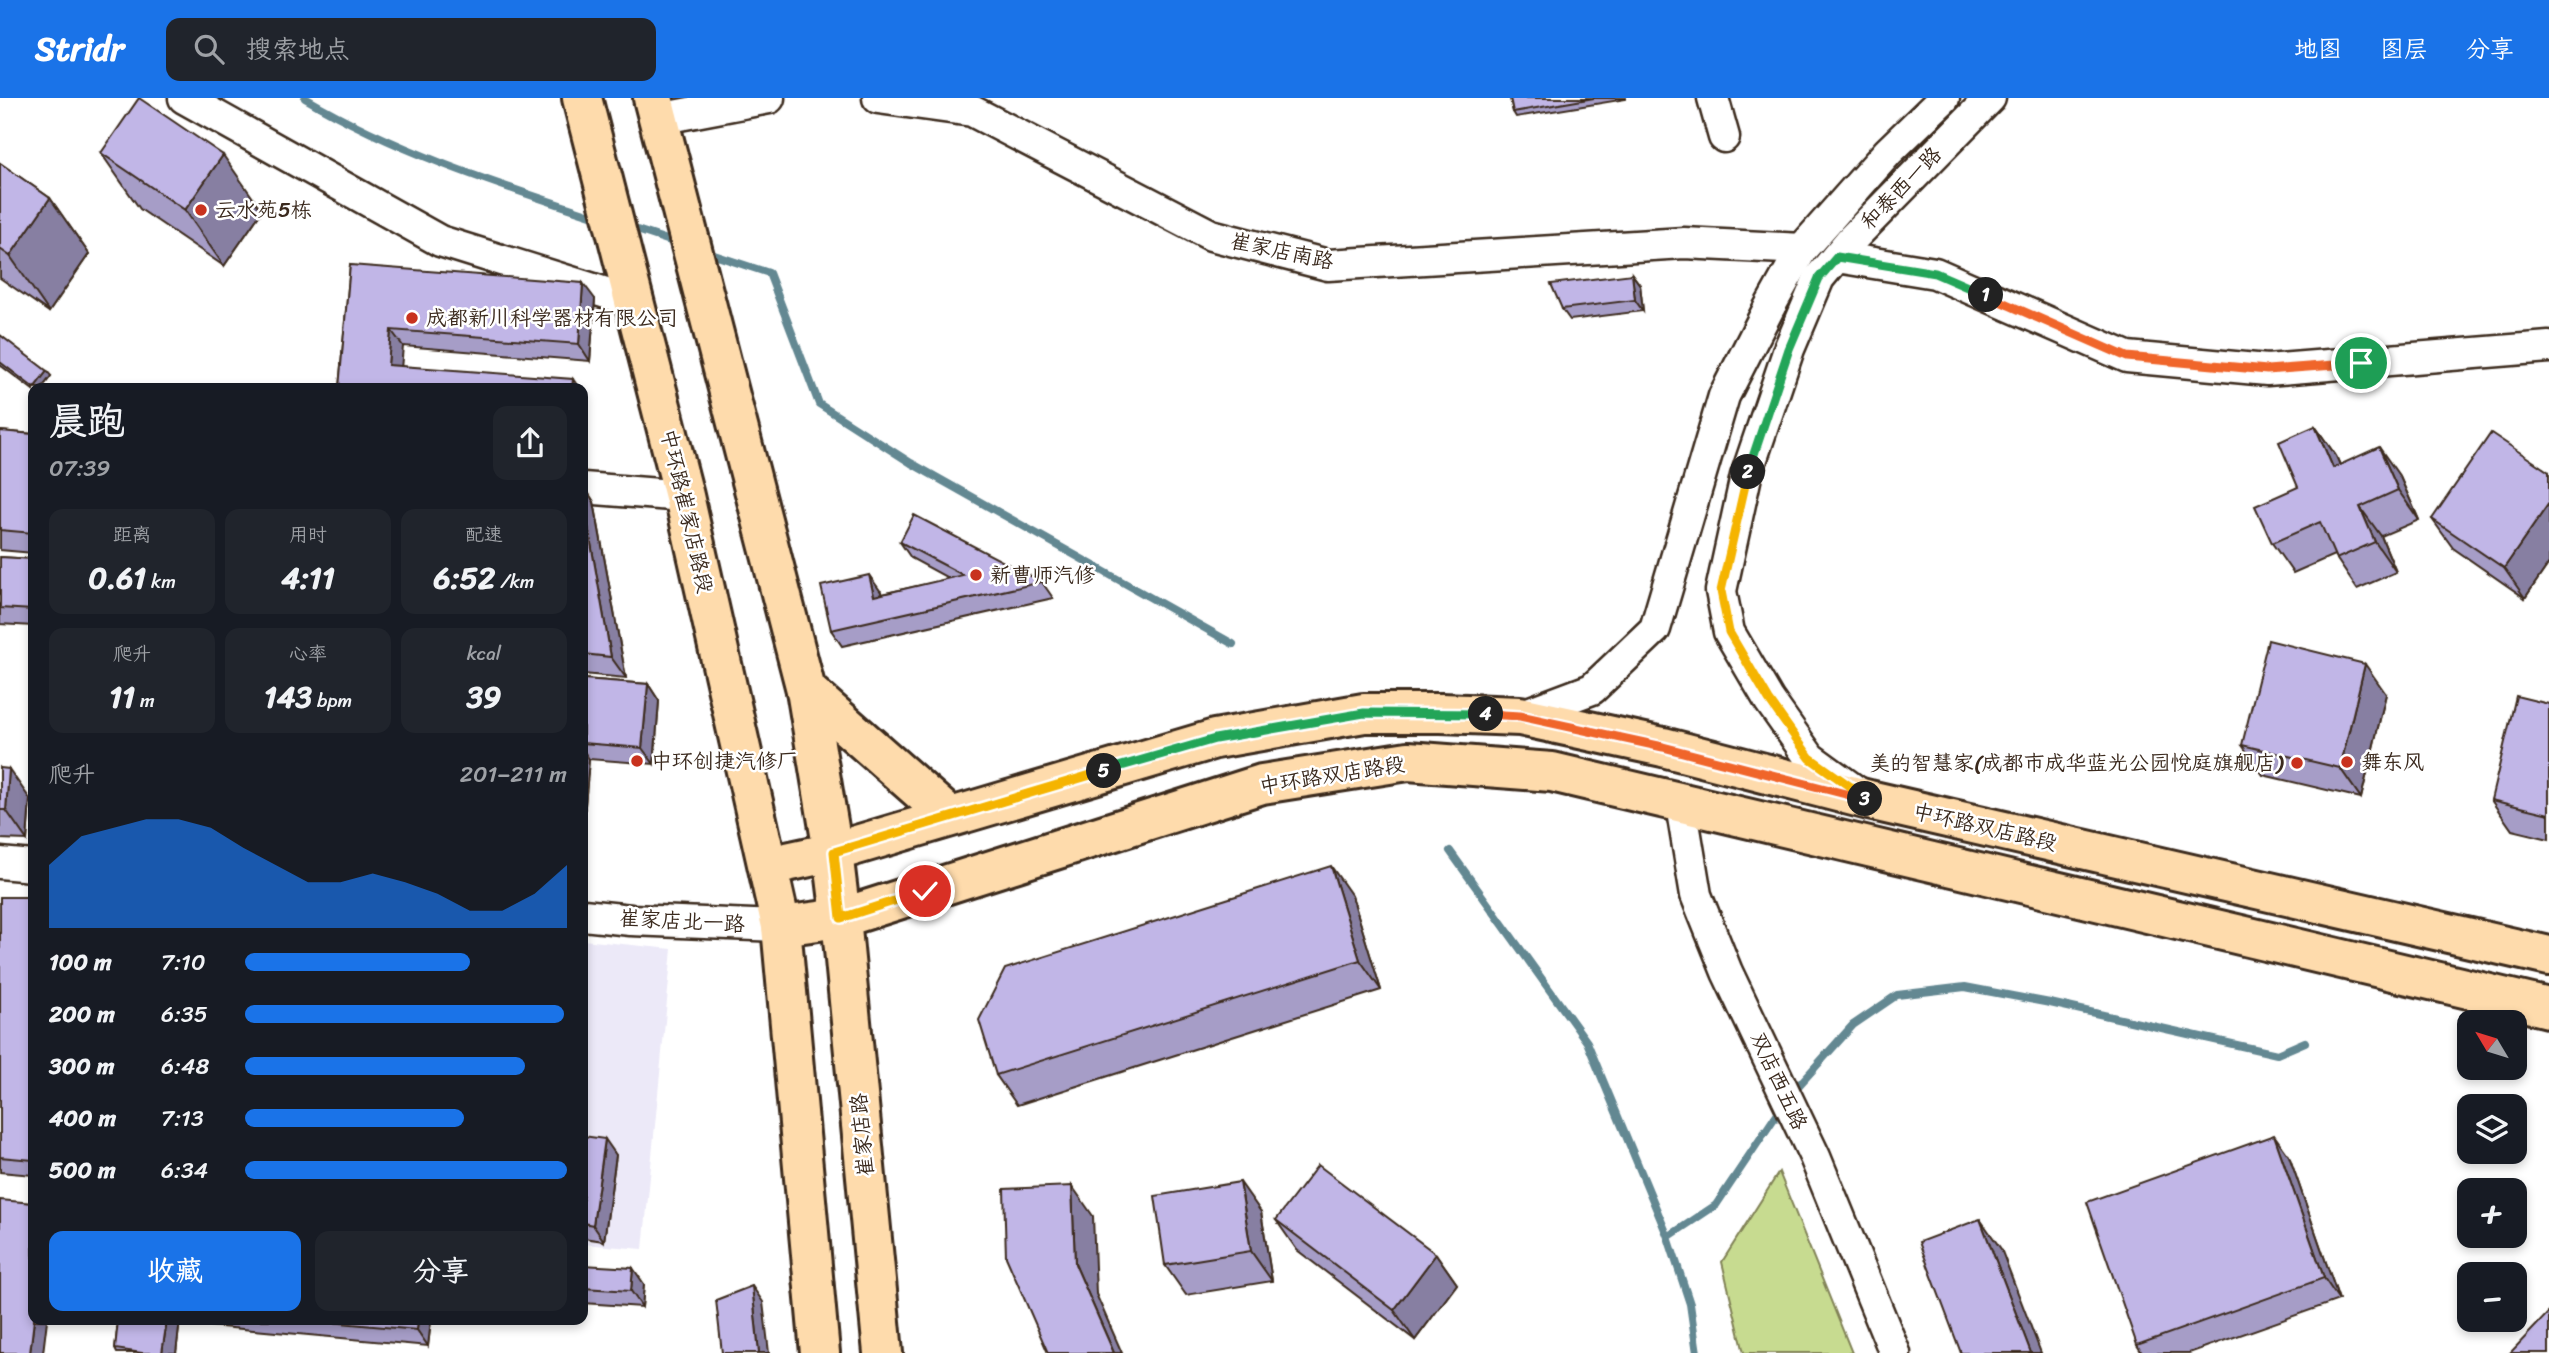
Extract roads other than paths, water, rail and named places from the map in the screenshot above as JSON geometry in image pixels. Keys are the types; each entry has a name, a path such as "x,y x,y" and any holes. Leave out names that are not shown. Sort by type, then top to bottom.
{"main road":[{"name":"中环路崔家店路段","path":"582,98 684,496 781,926"},
{"path":"655,108 806,690 834,852 841,918"},
{"path":"806,690 949,816"},
{"name":"中环路双店路段","path":"768,866 834,852 949,816 1229,736 1364,713 1520,716 1663,747 1869,800 2549,956"},
{"name":"中环路双店路段","path":"781,926 841,918 1262,784 1408,761 1552,772 1681,805 2549,1008"},
{"name":"崔家店路","path":"841,918 883,1353"},
{"path":"781,926 820,1353"}],"street":[{"path":"184,98 440,241 632,292"},
{"path":"655,108 769,98"},
{"name":"崔家店南路","path":"878,98 972,111 1211,235 1328,265 1684,243 1801,248"},
{"path":"1713,98 1724,137"},
{"name":"和泰西一路","path":"1520,716 1592,689 1655,628 1724,396 1801,248 1888,152 1944,98"},
{"name":"和泰西一路","path":"1869,800 1810,758 1769,700 1729,632 1721,591 1746,477 1789,349 1819,278 1990,98"},
{"path":"1837,257 1935,273 2127,357 2267,370 2549,347"},
{"path":"588,488 684,496"},
{"name":"双店西五路","path":"1681,805 1696,895 1727,972 1815,1157 1895,1353"},
{"path":"0,863 28,866"},
{"name":"崔家店北一路","path":"588,916 631,920 781,926"}],"waterway":[{"path":"305,98 412,151 486,180 600,218"},
{"path":"625,226 679,244"},
{"path":"705,252 769,273 819,404 911,463 1233,644"},
{"path":"1450,851 1587,1042 1668,1237 1690,1304 1697,1353"},
{"path":"1791,1094 1853,1025 1897,995 1965,987 2050,1003 2277,1054 2305,1042"},
{"path":"1668,1237 1716,1205 1783,1105"}],"place":[{"name":"云水苑5栋","path":"201,210"},
{"name":"成都新川科学器材有限公司","path":"412,318"},
{"name":"新曹师汽修","path":"976,575"},
{"name":"中环创捷汽修厂","path":"637,761"},
{"name":"舞东风","path":"2347,762"},
{"name":"美的智慧家(成都市成华蓝光公园悦庭旗舰店)","path":"2297,763"}]}
